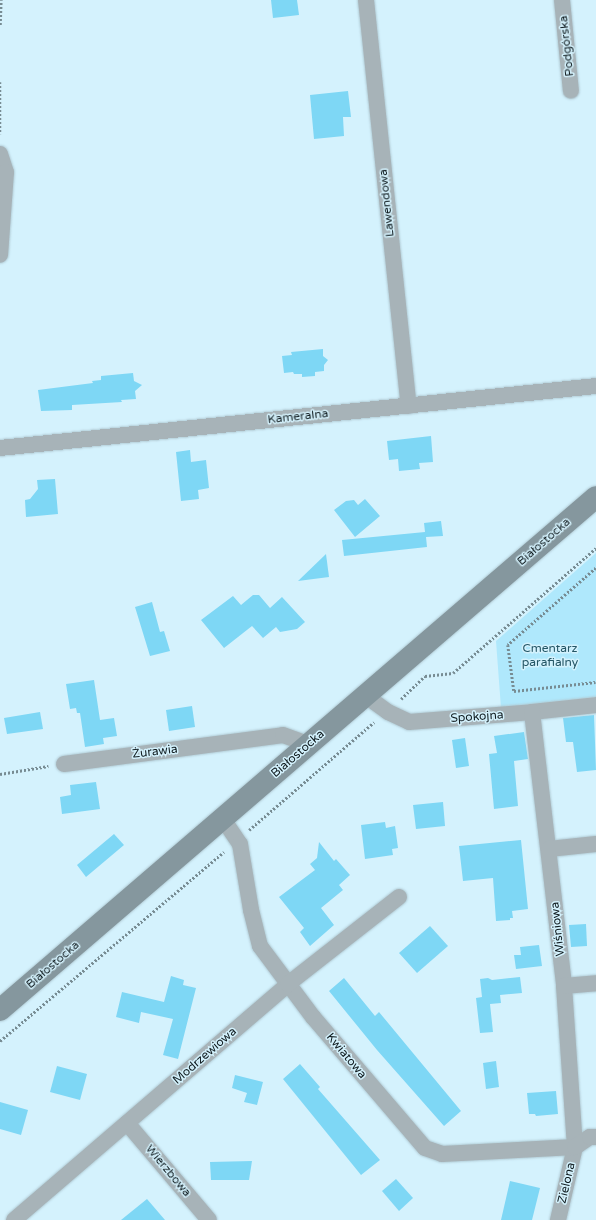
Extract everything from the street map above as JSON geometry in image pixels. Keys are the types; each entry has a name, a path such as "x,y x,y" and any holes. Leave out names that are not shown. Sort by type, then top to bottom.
{"street":[{"name":"Lawendowa","path":"366,0 409,406"},
{"name":"Podgórska","path":"562,0 571,91"},
{"path":"0,154 6,172 0,255"},
{"name":"Kameralna","path":"0,448 596,386"},
{"name":"Białostocka","path":"0,1010 596,497"},
{"name":"Spokojna","path":"366,696 388,712 409,722 596,705"},
{"name":"Wiśniowa","path":"532,712 564,986 575,1147"},
{"name":"Żurawia","path":"64,764 283,735 308,744"},
{"name":"Kwiatowa","path":"223,819 240,844 251,910 260,946 313,1017 425,1148 442,1154 575,1147"},
{"path":"549,849 596,844"},
{"name":"Modrzewiowa","path":"14,1220 288,984 399,897"},
{"path":"564,986 596,983"},
{"name":"Wierzbowa","path":"127,1123 209,1220"},
{"path":"575,1147 590,1137 596,1137"},
{"name":"Zielona","path":"558,1220 575,1147"}],"path":[{"path":"0,25 1,0"},
{"path":"0,82 0,134"},
{"path":"0,1041 238,840 365,729 388,712 425,676 453,673 596,548"},
{"path":"596,568 508,645 514,691 596,682"},
{"path":"0,774 64,764"}],"green space":[{"name":"Cmentarz parafialny","path":"596,553 596,697 501,708 496,641"}],"building":[{"path":"271,0 297,0 299,15 273,18"},
{"path":"348,91 351,117 343,117 344,136 314,139 310,95"},
{"path":"323,349 323,356 328,360 324,365 324,371 315,372 315,376 302,377 302,374 294,374 293,372 284,373 282,356 292,355 291,352"},
{"path":"133,373 134,381 142,385 135,391 136,399 121,400 122,402 72,405 72,410 41,411 38,390 93,383 92,381 101,380 101,376"},
{"path":"431,436 433,462 419,463 420,469 399,471 398,459 389,460 387,441"},
{"path":"190,450 191,462 206,460 209,488 198,490 199,499 181,501 176,452"},
{"path":"55,479 58,514 26,517 25,500 30,499 38,489 37,480"},
{"path":"365,499 380,516 355,537 334,510 346,501 354,500 358,505"},
{"path":"441,521 443,536 426,537 427,547 344,556 342,540 425,532 424,523"},
{"path":"326,554 329,577 298,581"},
{"path":"253,595 259,595 270,608 282,597 305,622 297,629 280,632 276,627 263,638 252,626 224,648 201,620 233,596 241,605"},
{"path":"152,602 160,632 164,631 170,651 150,656 135,607"},
{"path":"94,680 100,720 114,718 117,736 103,738 104,744 85,747 80,713 77,713 76,708 70,709 66,684"},
{"path":"192,706 195,727 169,731 166,710"},
{"path":"40,712 43,729 7,734 4,718"},
{"path":"594,715 596,770 577,772 573,742 566,742 563,718"},
{"path":"524,732 528,759 514,761 518,806 494,809 489,754 497,753 494,736"},
{"path":"465,738 469,766 456,768 452,740"},
{"path":"96,782 100,809 62,814 60,797 71,795 70,785"},
{"path":"443,802 445,826 416,829 413,805"},
{"path":"385,822 386,828 395,826 398,848 392,849 393,855 365,859 361,825"},
{"path":"114,834 124,845 86,877 77,865"},
{"path":"521,840 528,909 512,911 513,918 510,918 510,920 496,921 493,878 463,881 459,846"},
{"path":"319,842 334,861 336,859 350,875 339,885 343,890 321,908 334,925 310,946 300,932 304,928 279,897 315,870 310,864 317,858"},
{"path":"586,924 587,946 571,947 569,925"},
{"path":"430,926 448,946 417,973 399,953"},
{"path":"539,945 542,966 516,969 514,955 521,955 520,947"},
{"path":"171,976 184,980 183,985 196,988 178,1059 163,1055 173,1019 141,1012 139,1023 116,1017 122,992 164,1002"},
{"path":"520,977 522,993 500,995 501,1003 490,1004 493,1032 480,1033 476,998 482,997 480,979 488,978 492,980"},
{"path":"344,978 375,1016 379,1012 461,1111 444,1126 377,1050 329,991"},
{"path":"496,1061 499,1087 486,1089 483,1063"},
{"path":"300,1064 320,1087 318,1089 380,1160 361,1175 283,1079"},
{"path":"57,1066 87,1074 80,1100 50,1092"},
{"path":"235,1075 263,1082 257,1105 244,1102 247,1093 232,1088"},
{"path":"556,1091 558,1114 536,1116 535,1114 529,1114 527,1093"},
{"path":"0,1102 28,1110 21,1135 0,1129"},
{"path":"252,1161 249,1180 211,1180 210,1162"},
{"path":"396,1179 413,1198 399,1211 382,1191"},
{"path":"510,1181 540,1188 532,1220 501,1220"},
{"path":"147,1199 165,1220 121,1220"}]}
